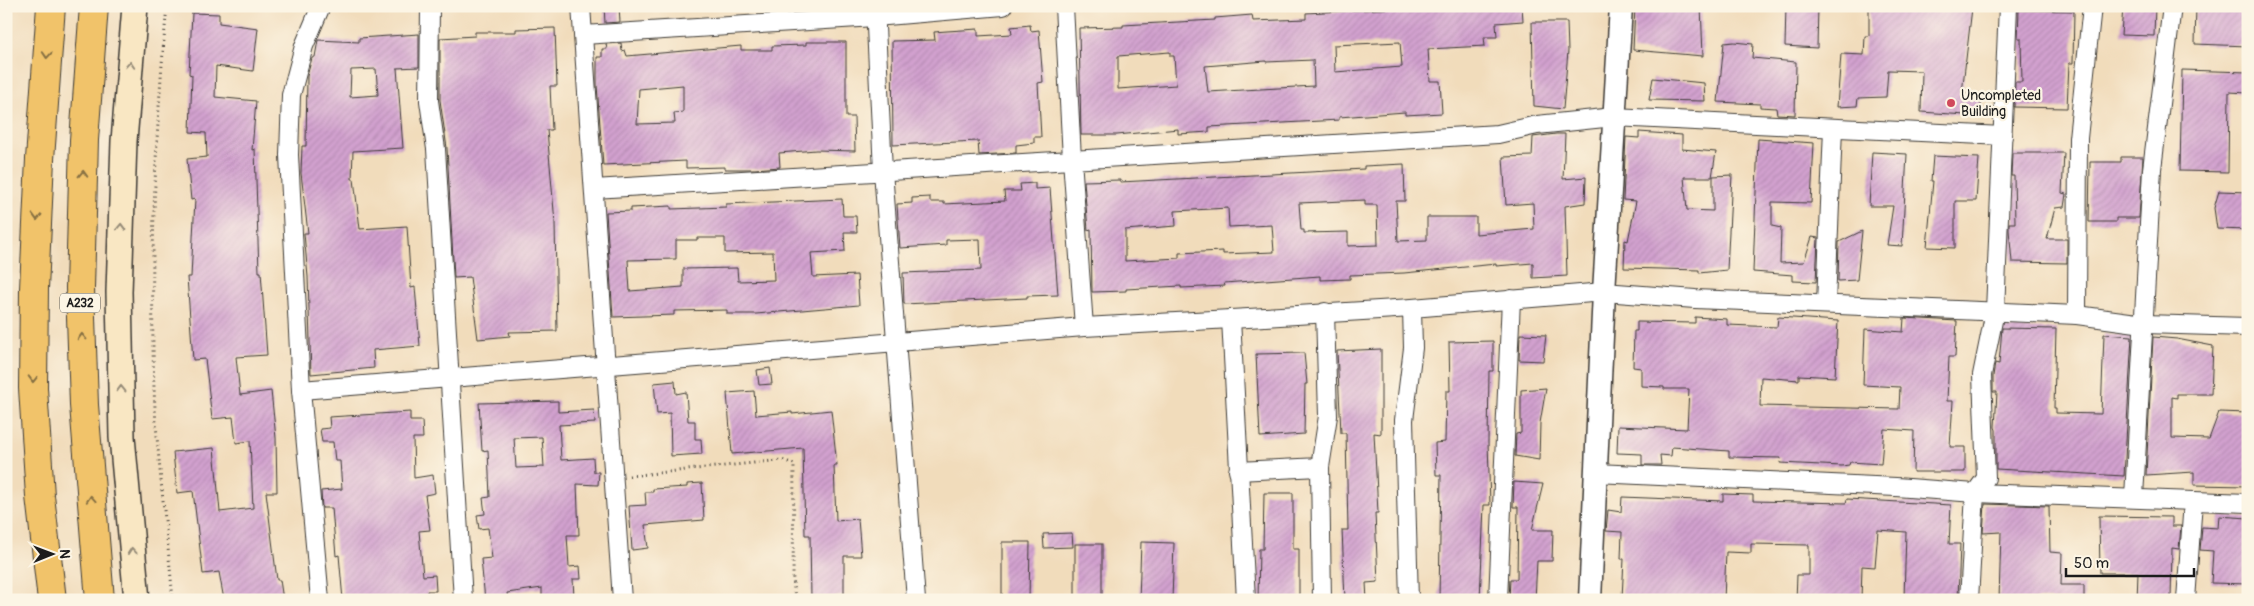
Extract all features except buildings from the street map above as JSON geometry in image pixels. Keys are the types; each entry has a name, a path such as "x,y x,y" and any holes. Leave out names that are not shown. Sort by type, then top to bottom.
{"highway":[{"path":"51,6 40,159 34,289 33,388 40,496 52,600"},
{"name":"A232","path":"94,6 84,140 80,288 85,415 100,600"}],"main road":[{"path":"135,6 124,141 118,292 122,437 137,600"}],"street":[{"path":"320,600 301,390 289,155 292,95 304,46 321,6"},
{"path":"430,6 429,100 436,149 463,600"},
{"path":"581,6 622,600"},
{"path":"583,35 875,12 1003,6"},
{"path":"1064,6 1072,159 1084,327"},
{"path":"1590,600 1604,292 1621,6"},
{"path":"1969,600 1975,493 1986,478 1982,375 1996,311 2008,6"},
{"path":"2077,315 2078,138 2092,6"},
{"path":"2134,497 2152,169 2172,6"},
{"path":"875,12 883,171 916,600"},
{"path":"594,189 1498,134 1537,125 1614,117 2003,136"},
{"path":"1826,304 1833,128"},
{"path":"301,390 1084,327 1412,308 1604,292 2077,315 2144,324 2248,327"},
{"path":"1498,600 1511,299"},
{"path":"1409,600 1404,420 1412,348 1412,308"},
{"path":"1322,600 1320,467 1328,416 1325,312"},
{"path":"1231,319 1246,600"},
{"path":"1238,471 1320,467"},
{"path":"1596,473 1896,487 1975,493 2134,497 2248,503"},
{"path":"2186,600 2193,501"}],"path":[{"path":"167,6 159,95 153,238 154,390 173,600"},
{"path":"614,478 782,460 794,464 795,600"}],"place":[{"name":"Uncompleted Building","path":"1951,103"}]}
